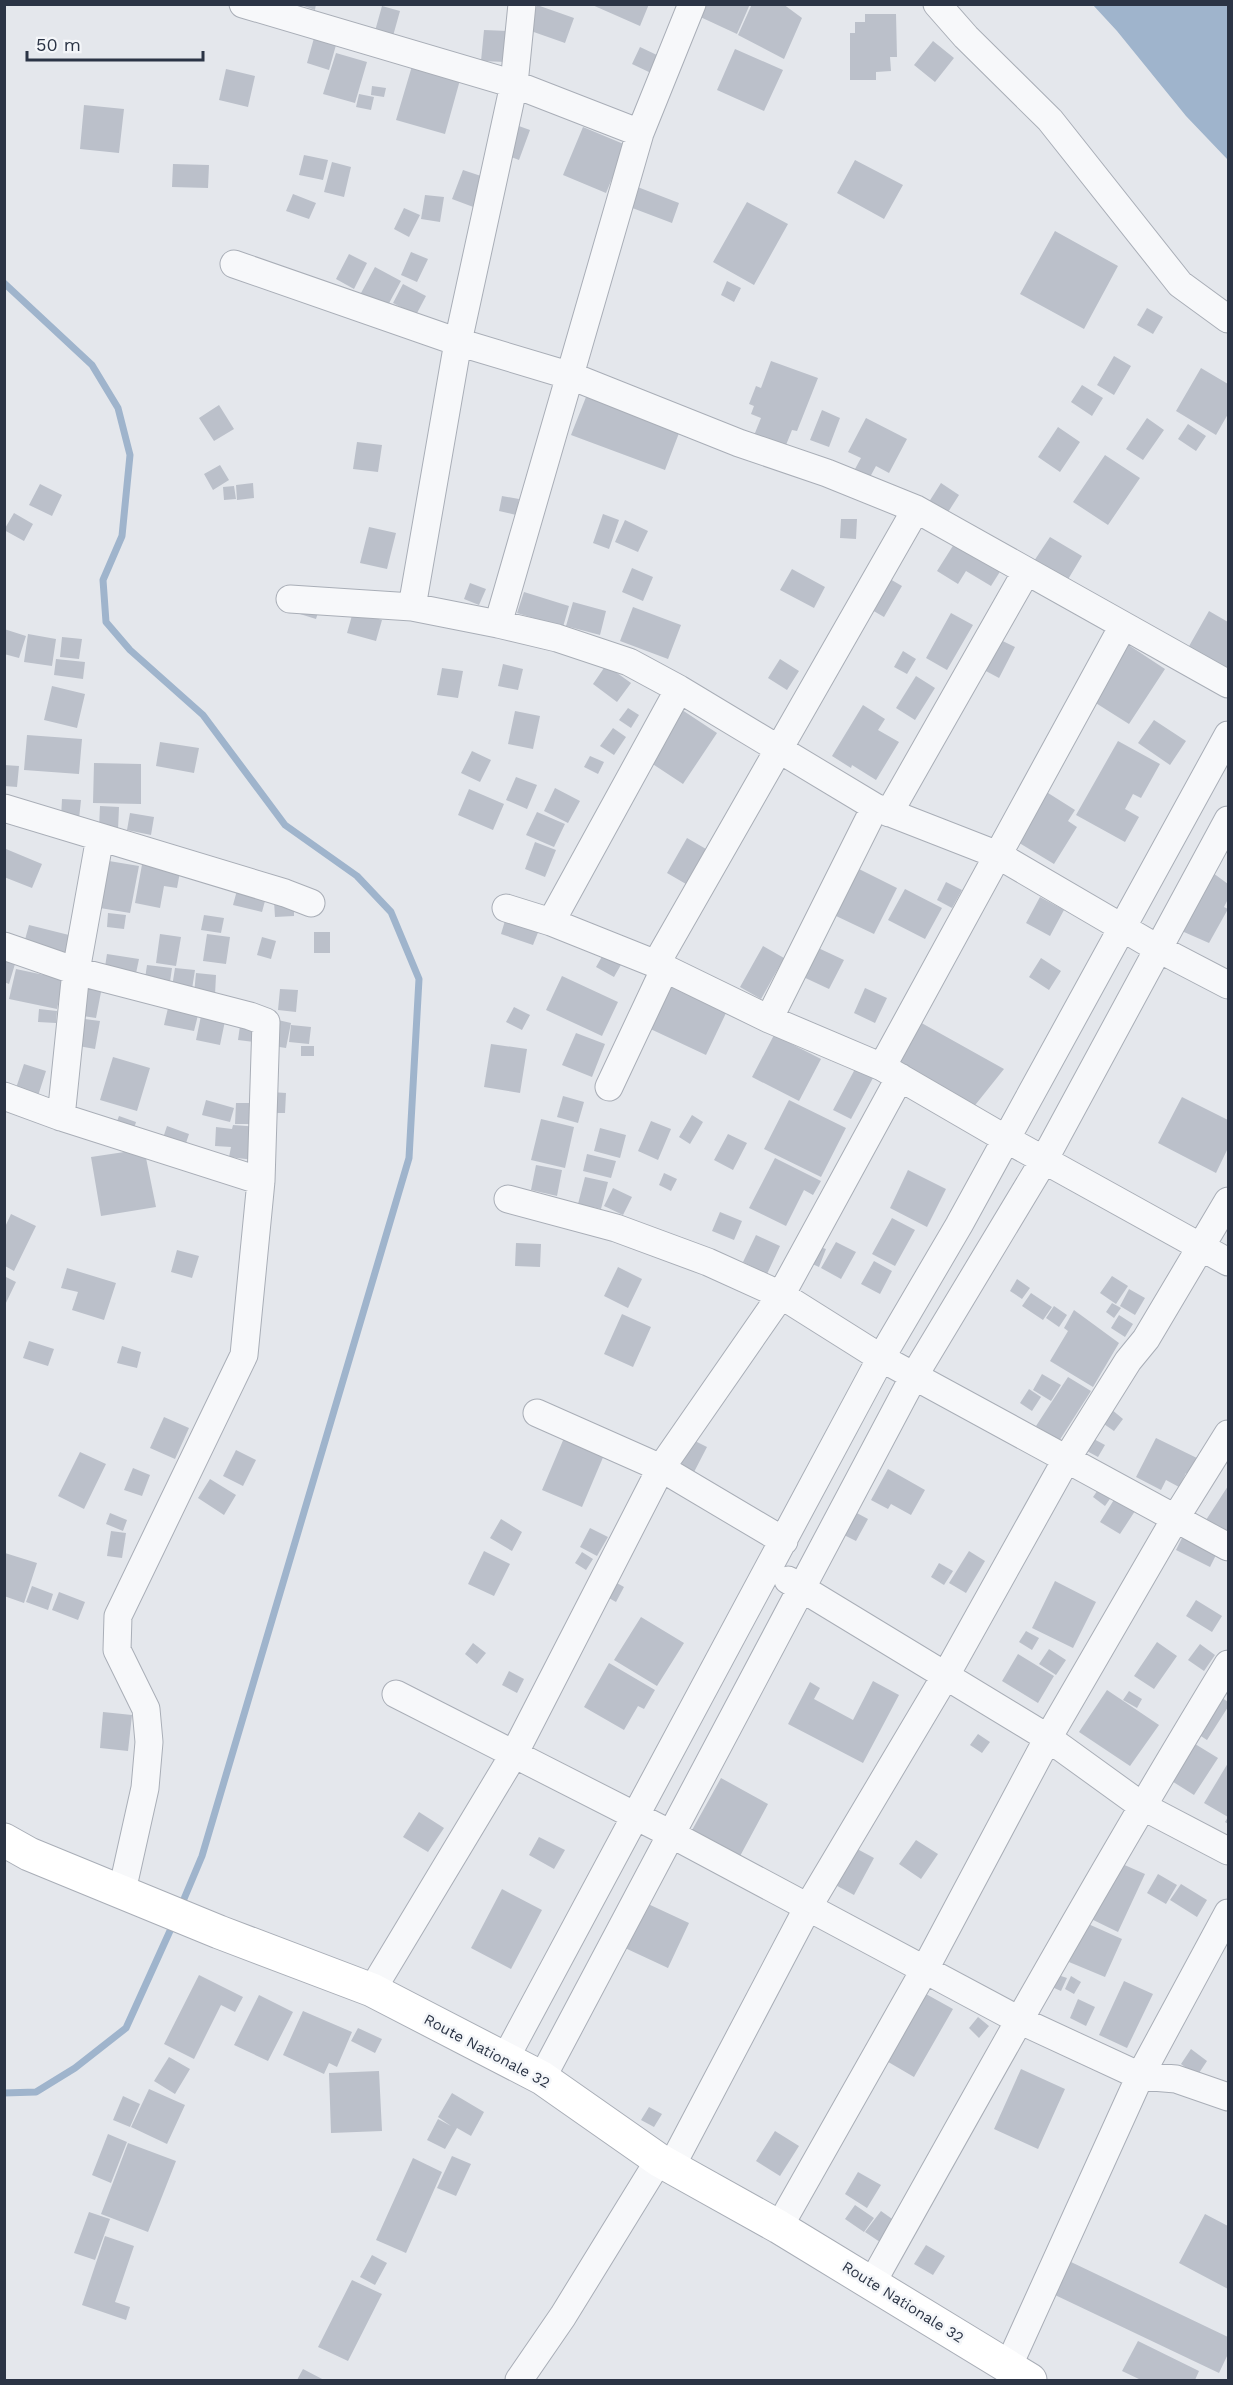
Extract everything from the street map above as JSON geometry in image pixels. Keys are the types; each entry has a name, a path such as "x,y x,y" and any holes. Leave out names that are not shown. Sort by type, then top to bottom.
{"street":[{"path":"243,4 514,84 640,133"},
{"path":"412,607 458,342 514,84 522,4"},
{"path":"498,624 640,133 692,4"},
{"path":"937,4 966,37 1050,120 1180,285 1228,319"},
{"path":"234,264 458,342 571,376 739,443 827,473 916,509 1228,684"},
{"path":"609,1087 660,966 916,509"},
{"path":"769,1019 882,810 1026,572"},
{"path":"290,599 412,607 557,638 629,662 679,689 882,810 998,855 1123,929 1228,985"},
{"path":"372,1990 514,1754 661,1468 781,1295 998,855 1123,626"},
{"path":"551,922 679,689"},
{"path":"505,2059 881,1358 959,1225 1228,735"},
{"path":"4,808 311,903"},
{"path":"542,2078 914,1376 1044,1160 1228,820"},
{"path":"61,1117 76,971 100,837"},
{"path":"506,908 551,922 660,966 769,1019 891,1072 1006,1139 1203,1246 1228,1262"},
{"path":"4,946 76,971 266,1022 261,1181 244,1355 118,1616 117,1650 146,1709 149,1743 145,1788 122,1891"},
{"path":"4,1096 61,1117 261,1181"},
{"path":"508,1199 616,1228 708,1262 781,1295 881,1358 1228,1547"},
{"path":"519,2380 665,2164 808,1906 946,1675 1066,1460 1128,1361 1146,1339 1228,1201"},
{"path":"537,1413 661,1468 784,1540"},
{"path":"779,2227 925,1969 1048,1738 1175,1518 1228,1434"},
{"path":"769,1569 803,1587 1048,1738 1142,1806 1228,1851"},
{"path":"872,2283 1142,1806 1228,1664"},
{"path":"396,1694 671,1834 1019,2020 1140,2076 1176,2079 1228,2097"},
{"name":"Route Nationale 32","path":"4,1840 29,1854 219,1932 372,1990 542,2078 665,2164 779,2227 1019,2374"},
{"path":"1019,2374 1140,2076 1228,1913"}],"water":[{"path":"1093,5 1228,5 1228,160 1186,116"}],"building":[{"path":"298,4 316,4 315,10"},
{"path":"590,4 649,4 640,26"},
{"path":"700,4 750,4 737,34 696,15"},
{"path":"752,4 783,4 802,18 784,59 738,35"},
{"path":"537,5 574,18 565,43 528,30"},
{"path":"382,6 400,11 393,36 375,31"},
{"path":"865,14 896,14 897,57 890,57 891,71 876,72 876,80 850,80 850,33 855,33 855,22 865,22"},
{"path":"484,30 508,31 506,62 481,61"},
{"path":"314,38 336,45 329,70 307,63"},
{"path":"933,41 954,58 935,82 914,65"},
{"path":"640,47 659,56 651,73 632,64"},
{"path":"735,49 783,70 764,111 717,90"},
{"path":"336,53 367,62 355,103 323,94"},
{"path":"412,66 460,80 445,134 396,120"},
{"path":"226,69 255,76 248,107 219,100"},
{"path":"372,86 386,88 384,97 371,95"},
{"path":"359,94 374,97 371,110 356,107"},
{"path":"84,105 124,109 119,153 80,149"},
{"path":"516,125 530,130 519,160 506,155"},
{"path":"583,127 626,145 606,193 563,175"},
{"path":"304,155 328,160 323,180 299,175"},
{"path":"855,160 903,185 884,219 837,193"},
{"path":"332,162 351,167 344,197 324,192"},
{"path":"173,164 209,165 208,188 172,187"},
{"path":"463,170 487,178 476,208 452,199"},
{"path":"635,186 679,203 672,223 627,206"},
{"path":"293,194 316,203 309,219 286,211"},
{"path":"425,195 444,197 440,222 421,219"},
{"path":"747,202 788,224 754,285 713,262"},
{"path":"404,208 420,215 409,237 394,229"},
{"path":"1055,231 1118,266 1084,329 1020,294"},
{"path":"411,252 428,259 417,282 401,275"},
{"path":"349,254 367,263 354,289 336,279"},
{"path":"375,267 401,281 387,307 361,293"},
{"path":"727,281 741,288 734,302 721,295"},
{"path":"403,284 426,296 416,315 393,303"},
{"path":"1147,308 1163,317 1153,334 1137,325"},
{"path":"1114,356 1131,366 1114,395 1097,385"},
{"path":"771,361 818,378 797,431 792,430 784,450 753,438 761,418 751,414 754,406 749,404 756,386 761,388"},
{"path":"1201,368 1228,384 1228,414 1216,435 1176,411"},
{"path":"1082,385 1103,398 1092,416 1071,402"},
{"path":"586,397 679,433 665,470 571,435"},
{"path":"219,405 234,429 214,441 199,418"},
{"path":"822,410 840,418 829,447 810,440"},
{"path":"866,418 907,439 889,473 876,466 870,477 855,469 861,458 848,452"},
{"path":"1147,418 1164,430 1143,460 1126,449"},
{"path":"1188,424 1206,436 1196,451 1178,439"},
{"path":"1058,427 1080,442 1060,472 1038,457"},
{"path":"357,442 382,445 378,472 353,469"},
{"path":"1105,455 1140,478 1108,525 1073,502"},
{"path":"220,465 229,480 213,490 204,474"},
{"path":"253,483 254,498 237,500 236,485"},
{"path":"941,483 959,495 945,517 927,505"},
{"path":"40,484 62,495 52,516 29,505"},
{"path":"234,486 236,499 224,500 223,487"},
{"path":"502,496 519,499 516,515 499,511"},
{"path":"14,513 33,524 24,541 4,530"},
{"path":"603,514 619,520 609,549 593,543"},
{"path":"841,519 857,519 856,539 840,538"},
{"path":"625,520 648,531 638,552 615,542"},
{"path":"369,527 396,533 387,569 360,563"},
{"path":"1050,537 1082,556 1067,581 1034,561"},
{"path":"956,541 1001,570 991,586 966,571 958,584 937,571"},
{"path":"632,568 653,577 643,601 622,592"},
{"path":"792,569 825,587 814,608 780,590"},
{"path":"883,575 902,586 884,617 865,606"},
{"path":"470,583 486,589 479,605 464,599"},
{"path":"524,592 569,606 563,627 517,613"},
{"path":"304,601 320,606 316,619 300,614"},
{"path":"573,602 606,611 600,635 566,626"},
{"path":"633,607 681,625 668,659 620,641"},
{"path":"1209,611 1228,622 1228,669 1223,677 1184,655"},
{"path":"353,612 382,620 376,641 347,633"},
{"path":"951,613 973,625 947,670 926,658"},
{"path":"4,629 26,636 19,658 4,654"},
{"path":"984,632 1015,647 999,678 969,662"},
{"path":"28,634 56,639 52,666 24,662"},
{"path":"62,637 82,639 79,659 60,657"},
{"path":"1127,644 1165,669 1129,724 1091,700"},
{"path":"903,651 916,659 907,674 894,667"},
{"path":"56,659 85,662 83,679 54,675"},
{"path":"780,659 799,671 787,690 768,678"},
{"path":"503,664 523,669 518,690 498,686"},
{"path":"606,665 631,683 617,702 593,684"},
{"path":"442,668 463,671 458,698 437,695"},
{"path":"916,676 935,688 915,720 896,708"},
{"path":"52,686 85,694 77,728 44,720"},
{"path":"673,704 717,733 683,784 639,755"},
{"path":"863,705 885,719 878,730 899,742 876,780 832,756"},
{"path":"628,708 639,715 631,728 619,720"},
{"path":"515,711 540,716 533,749 508,744"},
{"path":"1154,720 1186,741 1170,765 1138,743"},
{"path":"613,728 626,737 614,755 600,746"},
{"path":"27,735 82,739 79,774 24,770"},
{"path":"1118,741 1160,764 1141,798 1133,794 1125,809 1139,817 1125,842 1076,815"},
{"path":"160,742 199,748 194,773 156,766"},
{"path":"472,751 491,760 480,782 461,773"},
{"path":"590,756 604,762 598,774 584,767"},
{"path":"94,763 141,764 141,804 93,803"},
{"path":"4,765 19,766 17,787 4,786"},
{"path":"516,777 537,785 527,809 506,800"},
{"path":"1037,786 1075,810 1068,821 1077,827 1054,864 1006,835"},
{"path":"555,788 580,801 568,823 544,811"},
{"path":"469,789 504,804 493,830 458,815"},
{"path":"62,799 81,800 79,819 61,818"},
{"path":"100,806 119,807 118,830 99,828"},
{"path":"537,812 565,824 554,847 526,835"},
{"path":"130,813 154,817 151,835 127,830"},
{"path":"687,838 706,849 686,884 667,873"},
{"path":"535,842 556,850 545,877 525,869"},
{"path":"6,849 42,864 32,888 4,877"},
{"path":"143,859 181,867 177,888 164,886 160,908 135,903"},
{"path":"103,860 139,866 130,913 94,907"},
{"path":"1198,862 1228,884 1228,899 1224,907 1228,909 1209,943 1168,925"},
{"path":"857,868 897,888 874,934 834,915"},
{"path":"946,882 962,890 952,908 937,900"},
{"path":"239,883 268,890 262,912 233,905"},
{"path":"905,889 942,908 925,939 888,920"},
{"path":"1040,897 1064,910 1050,936 1026,923"},
{"path":"294,900 294,916 275,917 274,901"},
{"path":"108,913 126,915 124,929 107,927"},
{"path":"507,914 541,925 533,945 501,934"},
{"path":"204,915 224,918 221,933 201,930"},
{"path":"29,925 73,936 67,958 23,947"},
{"path":"314,932 330,932 330,953 314,953"},
{"path":"160,934 181,937 176,966 156,963"},
{"path":"207,934 230,937 226,964 203,961"},
{"path":"262,937 276,941 271,959 257,955"},
{"path":"763,946 784,958 761,999 740,987"},
{"path":"814,946 844,960 829,989 799,975"},
{"path":"604,953 622,963 614,977 596,967"},
{"path":"107,954 139,959 135,978 104,973"},
{"path":"1041,958 1061,971 1049,990 1029,977"},
{"path":"4,961 15,964 9,984 4,982"},
{"path":"147,965 172,968 169,989 144,985"},
{"path":"175,968 195,970 192,989 172,987"},
{"path":"649,968 727,1011 706,1055 627,1018"},
{"path":"16,969 63,979 57,1009 9,999"},
{"path":"196,973 216,975 215,995 194,994"},
{"path":"562,976 618,1002 602,1036 546,1010"},
{"path":"82,984 102,987 96,1018 76,1015"},
{"path":"865,988 887,998 875,1023 854,1013"},
{"path":"280,989 298,990 296,1012 278,1010"},
{"path":"514,1007 530,1015 522,1030 506,1022"},
{"path":"168,1008 198,1015 194,1031 164,1025"},
{"path":"39,1009 57,1011 56,1023 38,1022"},
{"path":"201,1016 225,1021 220,1045 196,1040"},
{"path":"909,1016 1004,1069 972,1109 884,1060"},
{"path":"77,1018 100,1021 95,1049 73,1045"},
{"path":"278,1020 291,1023 286,1048 273,1046"},
{"path":"291,1025 311,1027 309,1044 289,1042"},
{"path":"240,1026 257,1029 254,1042 238,1040"},
{"path":"576,1033 605,1044 592,1077 562,1065"},
{"path":"774,1035 821,1059 799,1101 752,1077"},
{"path":"491,1044 527,1049 520,1093 484,1087"},
{"path":"301,1046 314,1046 314,1056 301,1056"},
{"path":"113,1057 150,1068 137,1111 100,1100"},
{"path":"24,1064 46,1071 37,1099 15,1091"},
{"path":"855,1069 873,1078 851,1119 833,1110"},
{"path":"271,1092 286,1093 285,1113 270,1113"},
{"path":"563,1096 584,1102 578,1123 557,1117"},
{"path":"1182,1097 1228,1120 1228,1148 1216,1173 1158,1143"},
{"path":"206,1100 234,1108 230,1122 202,1115"},
{"path":"789,1100 846,1128 821,1177 764,1149"},
{"path":"236,1103 256,1103 255,1124 235,1124"},
{"path":"692,1115 703,1122 690,1144 679,1137"},
{"path":"119,1116 136,1122 132,1135 114,1129"},
{"path":"541,1119 574,1127 565,1168 531,1160"},
{"path":"651,1121 671,1129 658,1160 638,1151"},
{"path":"233,1125 258,1127 254,1160 229,1157 231,1147 215,1146 216,1127 232,1129"},
{"path":"167,1126 189,1134 184,1149 162,1141"},
{"path":"600,1128 626,1135 620,1158 594,1151"},
{"path":"728,1134 747,1143 733,1170 714,1160"},
{"path":"131,1151 146,1158 156,1207 101,1216 91,1157"},
{"path":"587,1154 616,1161 611,1178 583,1171"},
{"path":"775,1158 821,1181 813,1195 804,1190 786,1226 749,1208"},
{"path":"536,1165 562,1170 557,1196 531,1190"},
{"path":"908,1170 946,1189 927,1227 890,1208"},
{"path":"664,1173 677,1179 671,1191 659,1185"},
{"path":"585,1177 608,1182 601,1209 578,1204"},
{"path":"613,1188 632,1197 623,1215 604,1206"},
{"path":"720,1212 742,1221 734,1240 712,1231"},
{"path":"11,1214 36,1226 14,1271 5,1266 5,1227"},
{"path":"892,1218 915,1230 895,1266 872,1254"},
{"path":"756,1235 780,1246 767,1274 743,1262"},
{"path":"836,1242 856,1252 841,1279 821,1268"},
{"path":"516,1243 541,1244 540,1267 515,1266"},
{"path":"814,1245 826,1249 819,1267 808,1262"},
{"path":"177,1250 199,1256 192,1278 171,1272"},
{"path":"874,1261 892,1271 880,1294 861,1284"},
{"path":"618,1267 642,1279 628,1308 604,1296"},
{"path":"67,1268 116,1283 104,1320 72,1310 78,1292 61,1288"},
{"path":"4,1276 16,1282 4,1307"},
{"path":"1112,1276 1128,1286 1116,1304 1100,1293"},
{"path":"1017,1279 1030,1288 1022,1299 1010,1291"},
{"path":"1129,1289 1145,1298 1135,1315 1120,1306"},
{"path":"1031,1293 1052,1307 1043,1320 1022,1306"},
{"path":"1112,1303 1121,1308 1114,1318 1106,1312"},
{"path":"1054,1306 1067,1315 1059,1327 1046,1318"},
{"path":"1074,1310 1119,1343 1093,1387 1050,1361 1068,1331 1064,1328"},
{"path":"622,1314 651,1327 633,1367 604,1354"},
{"path":"1119,1315 1133,1324 1125,1337 1111,1328"},
{"path":"29,1341 54,1349 48,1366 23,1358"},
{"path":"122,1346 141,1352 137,1368 117,1363"},
{"path":"1042,1374 1061,1385 1051,1401 1033,1390"},
{"path":"1068,1377 1091,1391 1059,1441 1036,1426"},
{"path":"1029,1389 1041,1397 1032,1411 1020,1403"},
{"path":"1111,1409 1123,1419 1114,1431 1101,1422"},
{"path":"164,1417 189,1428 175,1459 150,1448"},
{"path":"567,1431 607,1448 582,1507 542,1490"},
{"path":"689,1438 707,1447 693,1474 675,1466"},
{"path":"1092,1438 1105,1445 1098,1457 1085,1450"},
{"path":"1156,1438 1201,1460 1193,1477 1186,1473 1179,1487 1166,1480 1161,1490 1136,1477"},
{"path":"236,1450 256,1460 243,1486 223,1476"},
{"path":"80,1452 106,1464 84,1509 58,1496"},
{"path":"133,1468 150,1475 142,1496 124,1490"},
{"path":"888,1469 925,1490 911,1515 891,1504 888,1509 871,1500"},
{"path":"210,1479 236,1495 224,1515 198,1498"},
{"path":"1102,1484 1114,1493 1105,1506 1093,1497"},
{"path":"1228,1486 1228,1535 1206,1520"},
{"path":"1117,1495 1137,1508 1120,1534 1100,1522"},
{"path":"842,1505 868,1519 856,1541 830,1528"},
{"path":"110,1513 127,1520 123,1531 106,1524"},
{"path":"501,1519 522,1532 512,1551 490,1538"},
{"path":"590,1528 608,1537 597,1556 580,1547"},
{"path":"1187,1528 1221,1545 1210,1567 1176,1550"},
{"path":"111,1531 126,1533 122,1558 107,1556"},
{"path":"484,1551 510,1564 494,1596 468,1584"},
{"path":"969,1551 985,1561 966,1593 949,1583"},
{"path":"582,1552 593,1559 586,1570 575,1563"},
{"path":"5,1553 37,1563 24,1603 4,1596"},
{"path":"939,1563 953,1571 944,1585 931,1577"},
{"path":"608,1578 624,1587 616,1602 600,1593"},
{"path":"1055,1581 1096,1602 1073,1648 1032,1628"},
{"path":"32,1586 53,1594 48,1610 26,1602"},
{"path":"59,1592 85,1602 78,1620 52,1610"},
{"path":"1196,1600 1222,1616 1212,1632 1186,1616"},
{"path":"641,1617 684,1643 657,1686 614,1660"},
{"path":"1026,1631 1039,1638 1032,1650 1019,1642"},
{"path":"1157,1642 1177,1656 1154,1689 1134,1676"},
{"path":"473,1643 486,1653 477,1664 465,1654"},
{"path":"1200,1644 1215,1655 1204,1671 1188,1660"},
{"path":"1049,1649 1066,1660 1056,1675 1039,1664"},
{"path":"1018,1654 1054,1676 1038,1703 1002,1681"},
{"path":"609,1663 655,1690 644,1709 638,1706 624,1730 584,1707"},
{"path":"509,1671 524,1679 517,1693 502,1685"},
{"path":"873,1681 899,1695 863,1763 788,1724 810,1682 820,1688 814,1699 853,1720"},
{"path":"1107,1690 1159,1725 1130,1766 1079,1732"},
{"path":"1129,1691 1142,1699 1137,1708 1123,1700"},
{"path":"1215,1693 1228,1702 1228,1707 1207,1740 1190,1729"},
{"path":"103,1712 132,1715 128,1751 100,1748"},
{"path":"978,1734 990,1742 982,1753 970,1745"},
{"path":"1182,1736 1218,1758 1194,1795 1159,1773"},
{"path":"1228,1763 1228,1817 1204,1803"},
{"path":"721,1778 768,1804 739,1858 691,1832"},
{"path":"419,1812 444,1828 428,1852 403,1837"},
{"path":"539,1837 565,1850 554,1869 529,1855"},
{"path":"916,1840 938,1854 921,1879 899,1864"},
{"path":"848,1844 874,1858 854,1895 828,1881"},
{"path":"1111,1859 1145,1874 1118,1932 1085,1916"},
{"path":"1158,1874 1177,1885 1166,1904 1147,1893"},
{"path":"1181,1884 1207,1900 1197,1917 1170,1900"},
{"path":"502,1889 542,1910 511,1969 471,1948"},
{"path":"646,1903 689,1923 668,1968 625,1948"},
{"path":"1086,1923 1122,1939 1105,1977 1069,1962"},
{"path":"199,1975 243,1997 235,2012 221,2005 194,2059 164,2044"},
{"path":"1058,1975 1067,1978 1061,1991 1052,1987"},
{"path":"1071,1976 1081,1982 1074,1994 1065,1989"},
{"path":"1124,1981 1153,1994 1127,2048 1099,2035"},
{"path":"917,1989 953,2009 914,2077 878,2056"},
{"path":"259,1995 293,2012 268,2061 234,2045"},
{"path":"1078,1999 1095,2007 1086,2026 1070,2018"},
{"path":"303,2011 352,2032 337,2067 329,2063 324,2074 283,2055"},
{"path":"978,2017 989,2026 979,2038 969,2028"},
{"path":"358,2028 382,2039 375,2053 351,2041"},
{"path":"1191,2049 1207,2061 1197,2076 1181,2064"},
{"path":"169,2057 190,2069 175,2094 154,2081"},
{"path":"1021,2069 1065,2089 1038,2149 994,2129"},
{"path":"379,2071 382,2131 331,2133 329,2073"},
{"path":"149,2089 185,2105 167,2144 131,2127"},
{"path":"452,2093 484,2112 471,2136 457,2128 445,2149 427,2140 438,2119 451,2126 438,2117"},
{"path":"123,2096 140,2104 130,2127 113,2120"},
{"path":"649,2107 662,2114 654,2127 641,2120"},
{"path":"775,2131 799,2146 780,2176 756,2161"},
{"path":"108,2134 127,2142 111,2183 92,2175"},
{"path":"128,2143 176,2161 148,2232 101,2214"},
{"path":"452,2156 471,2164 456,2196 437,2188"},
{"path":"413,2158 442,2172 406,2253 376,2240"},
{"path":"858,2172 881,2185 867,2208 845,2194"},
{"path":"855,2205 874,2218 864,2232 845,2219"},
{"path":"881,2211 895,2221 880,2242 865,2232"},
{"path":"89,2212 110,2219 95,2260 74,2253"},
{"path":"1205,2214 1228,2226 1228,2289 1179,2263"},
{"path":"105,2236 134,2246 115,2302 130,2307 126,2320 82,2305"},
{"path":"926,2245 945,2256 933,2275 914,2264"},
{"path":"372,2255 387,2263 375,2285 360,2277"},
{"path":"1071,2262 1228,2337 1228,2354 1219,2373 1055,2295"},
{"path":"352,2280 382,2294 348,2361 318,2347"},
{"path":"1138,2341 1199,2371 1195,2380 1141,2380 1122,2371"},
{"path":"303,2369 324,2380 297,2380"}],"waterway":[{"path":"4,283 92,365 118,408 130,455 122,536 103,580 106,622 130,650 203,715 285,825 357,876 391,912 419,979 409,1158 202,1856 181,1906"},
{"path":"4,2093 36,2092 75,2068 126,2028 174,1922"}]}
